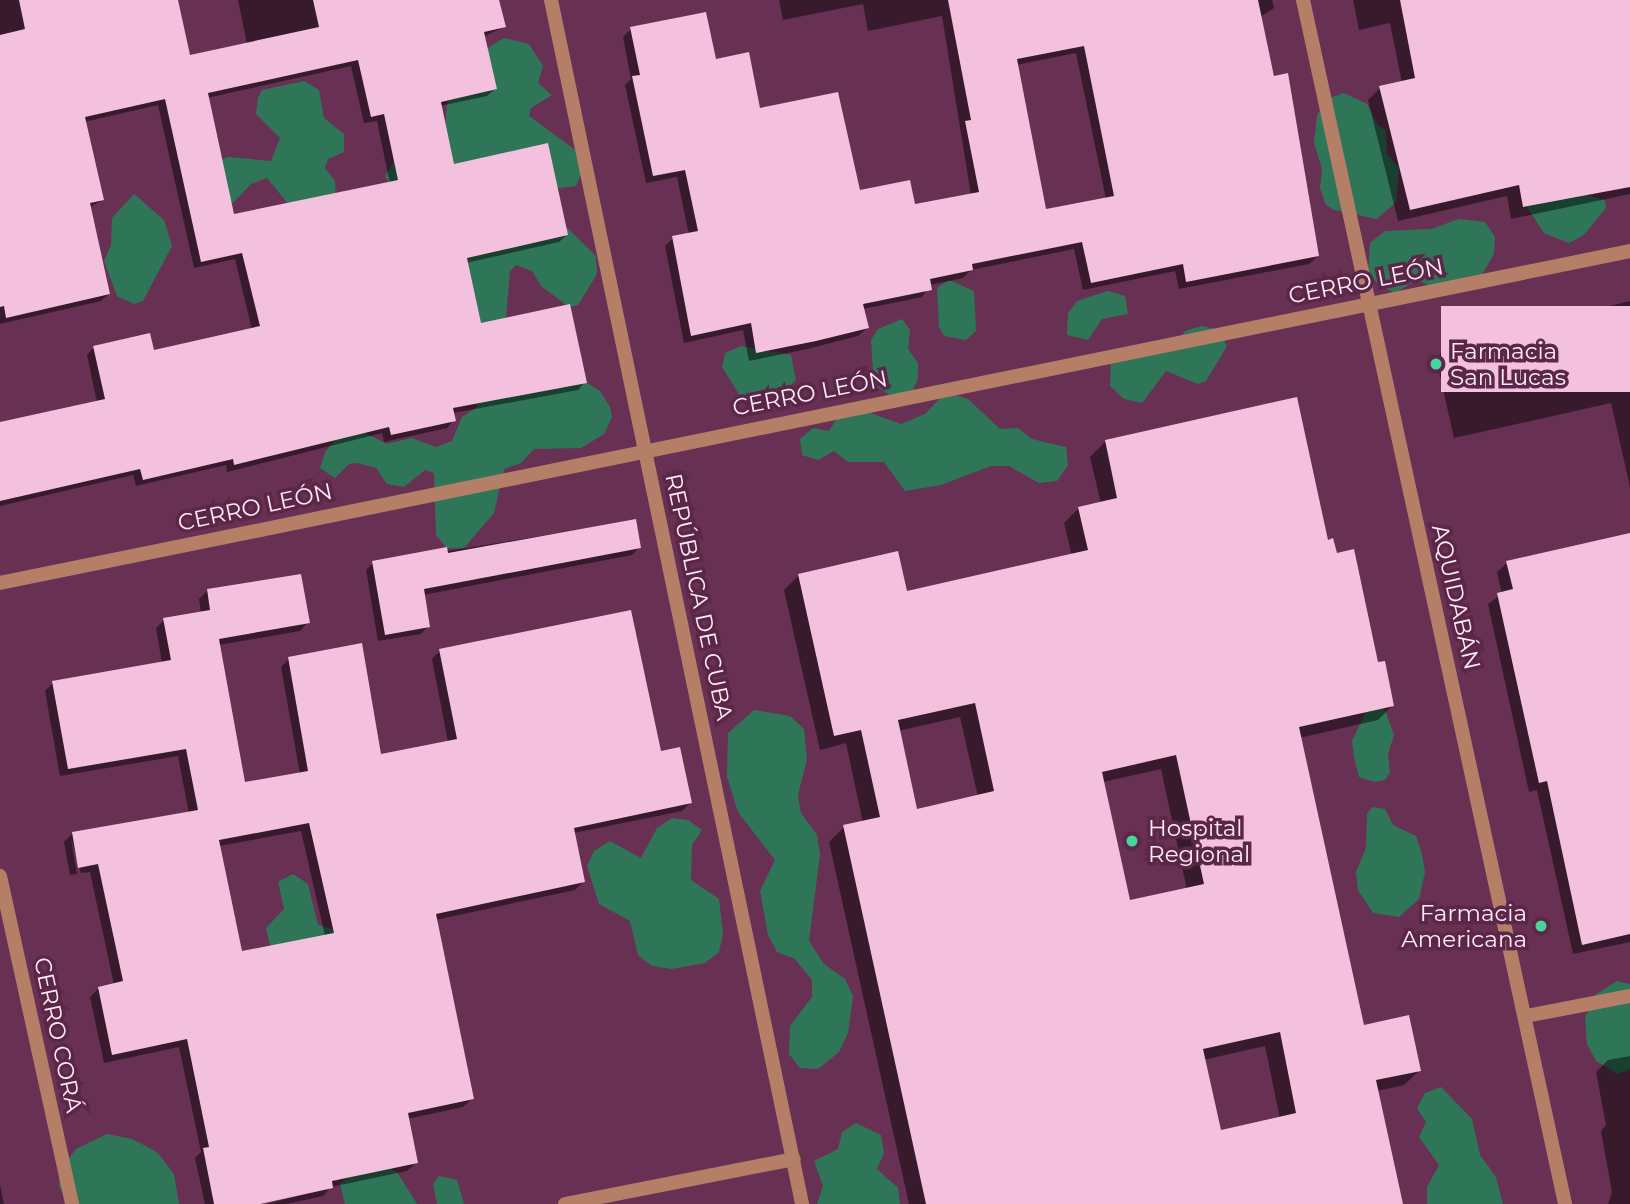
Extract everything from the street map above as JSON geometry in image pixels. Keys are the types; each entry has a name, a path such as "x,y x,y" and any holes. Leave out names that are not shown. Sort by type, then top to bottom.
{"street":[{"name":"REPÚBLICA DE CUBA","path":"551,0 802,1204"},
{"name":"AQUIDABÁN","path":"1303,0 1565,1204"},
{"name":"CERRO LEÓN","path":"0,583 1630,251"},
{"name":"CERRO CORÁ","path":"0,876 72,1204"},
{"path":"1526,1016 1630,996"},
{"path":"565,1204 794,1160"}],"green space":[{"path":"504,38 529,44 543,66 538,83 552,95 531,108 529,116 578,152 582,171 576,186 559,188 542,182 558,219 596,256 597,274 578,305 569,307 541,286 532,271 516,265 510,271 506,317 491,324 474,322 385,176 400,152 445,131 447,104 489,47"},
{"path":"304,81 319,90 324,118 344,134 344,152 328,159 325,168 335,181 336,201 290,206 267,178 251,184 233,203 224,202 212,163 228,157 271,161 280,138 256,114 258,97 262,90"},
{"path":"1344,93 1367,104 1378,126 1386,130 1387,154 1399,168 1396,202 1377,219 1334,210 1326,205 1320,188 1322,169 1314,143 1317,115 1327,99"},
{"path":"1579,193 1605,200 1606,208 1584,235 1569,243 1544,233 1525,204"},
{"path":"134,194 164,220 172,246 143,301 134,304 117,296 104,261 111,245 112,218"},
{"path":"1459,219 1485,222 1495,237 1494,254 1481,276 1442,291 1417,280 1395,293 1379,285 1368,272 1370,243 1385,231 1431,229"},
{"path":"949,280 974,291 976,331 966,340 944,336 939,327 937,288"},
{"path":"1108,291 1125,296 1128,314 1102,319 1088,340 1067,335 1068,313 1077,301"},
{"path":"902,319 910,330 908,349 918,363 918,379 912,392 893,397 874,385 871,340 878,329"},
{"path":"1202,326 1219,330 1227,346 1206,381 1198,384 1166,371 1142,403 1124,399 1110,386 1111,360 1176,343 1185,331"},
{"path":"741,346 791,355 796,380 789,387 764,390 759,397 740,396 722,367 725,353"},
{"path":"578,377 600,391 610,407 612,417 604,434 581,448 534,449 521,463 504,469 494,513 464,548 447,548 436,535 434,473 425,470 404,487 387,484 376,468 358,463 349,464 335,478 320,468 325,452 341,433 365,433 387,444 411,438 436,447 452,441 462,417 477,407 478,399"},
{"path":"952,394 968,399 1000,429 1018,428 1032,439 1066,447 1068,465 1057,481 1039,483 1009,466 991,466 941,485 905,491 884,462 848,462 834,451 818,460 802,455 800,439 813,428 829,431 840,413 867,412 901,424 925,414 942,396"},
{"path":"1369,705 1385,710 1394,735 1388,754 1390,773 1385,780 1375,782 1359,777 1352,741"},
{"path":"754,710 790,716 804,729 807,759 798,795 801,813 817,835 820,854 809,941 824,964 845,979 853,996 848,1033 839,1052 818,1069 800,1068 789,1054 790,1026 812,997 812,980 795,959 777,952 768,935 760,891 775,860 738,812 727,777 728,733"},
{"path":"1372,807 1385,809 1393,825 1416,836 1422,854 1425,872 1419,899 1399,917 1373,913 1358,890 1356,872 1366,848 1367,814"},
{"path":"672,818 688,820 702,830 692,845 691,880 719,899 723,934 719,952 705,963 671,969 652,966 638,955 630,921 599,904 587,866 594,851 610,841 641,858 657,828"},
{"path":"293,874 308,884 318,925 344,932 278,949 270,945 266,928 284,909 278,882"},
{"path":"1617,981 1630,984 1630,1069 1618,1074 1596,1061 1587,1044 1585,1018 1595,995"},
{"path":"1441,1087 1472,1119 1480,1155 1496,1177 1503,1204 1427,1204 1427,1187 1439,1165 1419,1137 1426,1122 1417,1108 1425,1093"},
{"path":"856,1123 881,1135 884,1153 877,1169 898,1188 900,1204 817,1204 823,1186 814,1161 838,1149 842,1132"},
{"path":"107,1134 132,1139 157,1152 174,1174 179,1204 68,1204 59,1186 60,1170 76,1149"},
{"path":"388,1168 397,1172 417,1204 345,1204 340,1184 354,1173"},
{"path":"439,1176 457,1180 464,1204 437,1204 433,1184"}],"building":[{"path":"19,0 178,0 190,55 319,27 313,0 499,0 506,27 484,32 497,89 441,102 454,164 548,143 568,235 467,258 481,323 570,304 587,383 453,408 456,421 391,435 389,427 234,465 233,459 143,480 140,469 0,501 0,422 105,399 93,346 150,333 154,350 260,326 242,253 201,262 165,99 85,117 104,200 90,203 110,294 6,318 4,306 0,307 0,35 25,29","holes":["358,60 371,117 384,114 398,180 234,214 208,93"]},
{"path":"948,0 1258,0 1274,76 1288,73 1319,256 1186,282 1183,264 1091,283 1082,242 972,264 973,270 930,279 932,290 863,304 869,328 816,341 756,353 751,323 691,336 672,236 698,231 685,170 653,176 632,76 640,75 630,27 706,12 716,59 749,52 760,108 838,92 860,190 910,180 915,204 979,192 965,121 971,120","holes":["1084,46 1114,196 1046,209 1017,59"]},
{"path":"1400,0 1630,0 1630,187 1523,207 1519,185 1410,210 1379,86 1415,78"},
{"path":"1441,306 1630,306 1630,392 1441,392"},
{"name":"Hospital Regional","path":"1297,397 1328,540 1333,538 1337,553 1354,549 1378,662 1385,661 1394,706 1299,727 1364,1025 1409,1015 1421,1071 1376,1080 1403,1204 926,1204 843,825 880,817 861,730 834,736 798,574 898,551 907,591 1088,550 1078,507 1117,498 1105,440","holes":["975,703 994,791 917,809 898,720","1176,755 1204,884 1130,900 1102,772","1280,1032 1296,1113 1221,1130 1203,1049"]},
{"path":"636,519 641,548 424,589 430,627 385,635 372,561 447,547 448,553"},
{"path":"1630,533 1630,934 1582,945 1547,781 1539,783 1497,593 1513,589 1506,561"},
{"path":"301,574 310,623 219,639 245,782 308,771 288,657 362,643 381,754 457,739 439,649 631,610 661,751 680,747 692,803 574,828 585,882 436,914 474,1099 408,1113 418,1163 332,1181 333,1188 260,1204 214,1204 203,1148 209,1147 187,1039 112,1055 98,987 123,981 98,864 78,868 72,832 198,810 186,749 68,769 52,681 171,660 163,618 210,610 207,589","holes":["309,823 334,933 242,951 219,840"]}],"place":[{"name":"Farmacia San Lucas","path":"1436,364"},
{"name":"Hospital Regional","path":"1132,841"},
{"name":"Farmacia Americana","path":"1541,926"}]}
